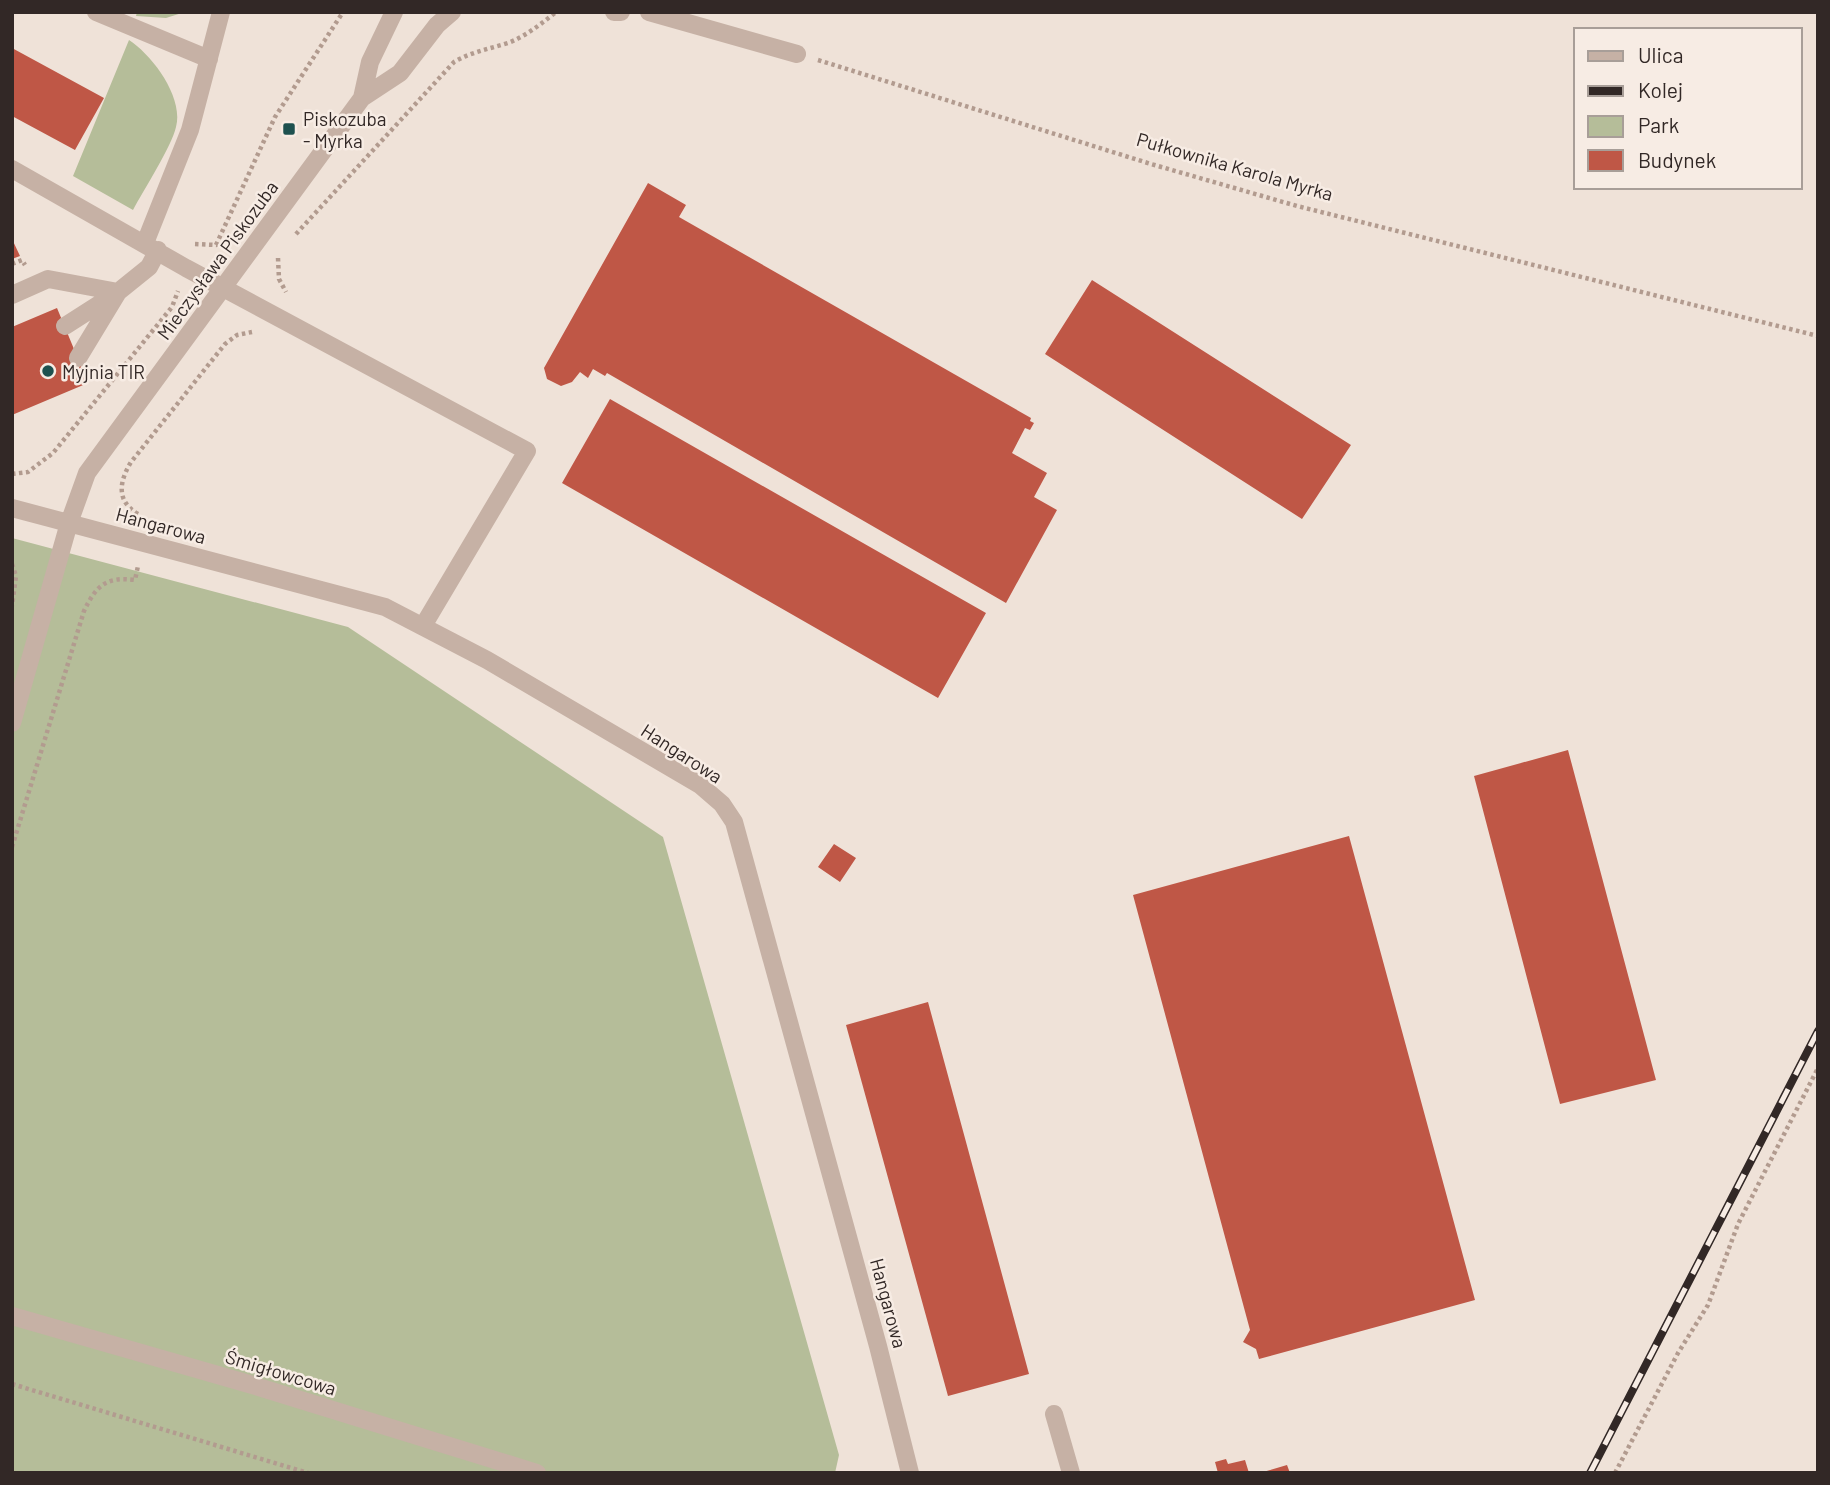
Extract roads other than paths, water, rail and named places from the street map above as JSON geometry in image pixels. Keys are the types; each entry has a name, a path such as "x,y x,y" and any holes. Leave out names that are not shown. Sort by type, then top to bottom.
{"street":[{"path":"96,12 209,59"},
{"path":"65,326 118,292 149,267 151,246 190,130 221,12"},
{"name":"Mieczysława Piskozuba","path":"362,98 370,62 394,12"},
{"name":"Mieczysława Piskozuba","path":"12,723 69,523 87,473 101,450 224,288 362,98 400,73 437,25 452,12"},
{"path":"614,12 621,12"},
{"path":"649,12 797,54"},
{"path":"12,169 273,315 527,450 423,626"},
{"path":"12,295 48,279 118,292"},
{"path":"78,358 118,292"},
{"name":"Hangarowa","path":"12,508 385,607 423,626 700,785 722,804 734,822 871,1319 910,1473"},
{"name":"Śmigłowcowa","path":"12,1317 250,1384 537,1473"},
{"path":"1054,1414 1071,1473"}],"railway":[{"path":"1590,1473 1818,1031"}],"place":[{"name":"Piskozuba - Myrka","path":"289,129"},
{"name":"Myjnia TIR","path":"48,371"}]}
